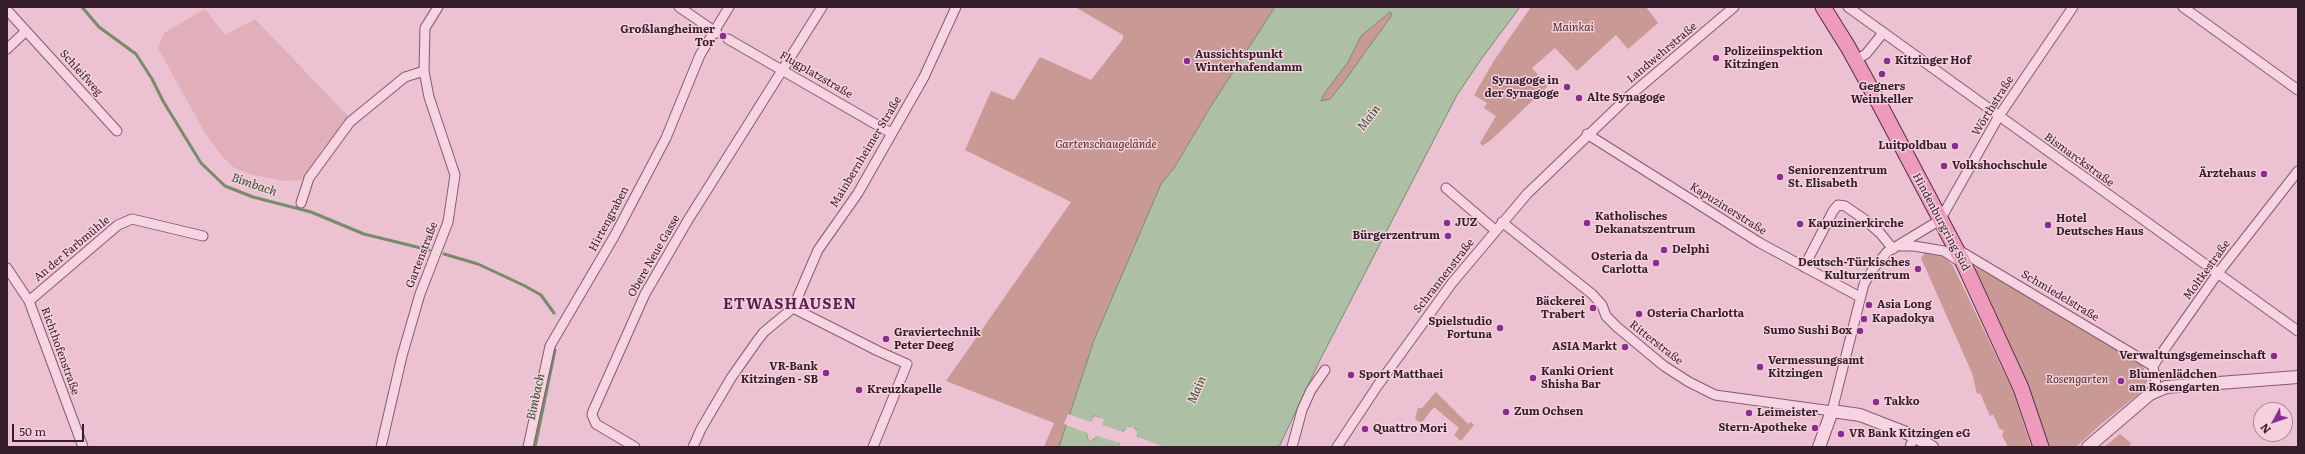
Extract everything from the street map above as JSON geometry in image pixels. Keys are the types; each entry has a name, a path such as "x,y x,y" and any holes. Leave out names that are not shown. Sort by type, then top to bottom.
{"main road":[{"name":"Hindenburgring Süd","path":"1823,7 1856,60 1964,264 2021,388 2041,447"}],"street":[{"name":"Gartenstraße","path":"381,447 402,356 420,294 448,222 455,175 429,97 424,71 425,28 438,7"},
{"path":"679,7 716,32"},
{"name":"Hirtengraben","path":"528,447 550,346 626,214 666,138 700,55 716,32 729,7"},
{"name":"Obere Neue Gasse","path":"635,447 596,424 592,415 593,411 645,294 782,69 822,7"},
{"name":"Mainbernheimer Straße","path":"793,308 818,250 858,193 924,77 956,7"},
{"name":"Landwehrstraße","path":"1587,134 1734,7"},
{"name":"Bismarckstraße","path":"1848,7 2298,332"},
{"name":"Wörthstraße","path":"1940,220 1999,116 2073,7"},
{"path":"2184,7 2298,90"},
{"name":"Schleifweg","path":"7,10 117,131"},
{"path":"7,49 26,31"},
{"path":"1856,60 1866,54 1882,33"},
{"name":"Flugplatzstraße","path":"728,39 891,133"},
{"path":"300,203 309,178 350,122 405,77 424,71"},
{"name":"Schrannenstraße","path":"1337,447 1362,408 1443,296 1502,222 1536,184 1587,134"},
{"name":"Kapuzinerstraße","path":"1587,134 1760,243 1860,297"},
{"name":"Moltkestraße","path":"2153,366 2218,273 2298,171"},
{"path":"1446,188 1496,230"},
{"path":"1804,267 1833,211 1838,205 1845,206 1864,219 1897,247 1914,246 1944,251 1964,264"},
{"name":"An der Farbmühle","path":"28,301 118,225 132,218 203,236"},
{"path":"1819,447 1832,411 1864,284 1873,268 1897,247 1940,220"},
{"name":"Ritterstraße","path":"1502,222 1592,294 1611,321 1652,356 1676,374 1715,395 1832,411"},
{"name":"Schmiedelstraße","path":"1955,247 2153,366"},
{"name":"Richthofenstraße","path":"7,268 28,301 83,447"},
{"path":"693,447 731,378 757,341 764,332 793,308 867,346 907,364 873,447"},
{"path":"2153,366 2157,390"},
{"path":"1292,447 1302,410 1311,390 1325,370"},
{"path":"2088,447 2157,390 2177,385 2298,377"},
{"path":"1832,411 1860,415 1912,441 1932,447"}],"shaded area":[{"path":"205,9 225,35 255,19 348,116 348,120 322,149 310,170 300,180 283,181 249,174 233,167 221,155 205,133 158,48 164,33"}],"green space":[{"name":"Gartenschaugelände","path":"1075,7 1275,7 1211,106 1174,168 1161,184 1094,340 1059,447 1044,447 1054,423 946,381 1071,202 965,150 991,91 1014,100 1040,57 1091,80 1123,39 1123,35"},
{"name":"Mainkai","path":"1531,7 1646,7 1658,23 1628,49 1616,35 1577,71 1555,48 1532,68 1548,86 1491,140 1482,146 1480,143 1496,116 1484,108 1487,103 1474,95 1495,59"},
{"path":"1390,12 1392,15 1343,83 1330,99 1321,101 1324,94 1348,62 1361,36"},
{"path":"1927,251 1944,256 1953,266 2013,391 2031,447 2008,447 2002,435 2004,431 1999,428 1993,414 1990,416 1980,393 1977,394 1972,373 1921,258"},
{"name":"Rosengarten","path":"1977,267 2141,363 2147,375 2147,382 2141,392 2101,424 2076,447 2050,447 2025,380 1974,272 1974,268"},
{"path":"1436,392 1468,424 1471,422 1474,425 1461,441 1454,435 1459,428 1434,407 1423,421 1419,422 1415,419 1418,408 1422,408"},
{"path":"2120,434 2131,443 2129,447 2104,447"}],"water":[{"name":"Main","path":"1275,7 1520,7 1482,58 1457,95 1320,360 1279,447 1133,447 1137,437 1136,429 1130,427 1124,430 1119,447 1059,447 1094,340 1161,184 1174,168 1211,106","holes":["1390,12 1392,15 1343,83 1330,99 1321,101 1324,94 1348,62 1361,36","1094,416 1103,419 1097,436 1089,442 1087,433"]}],"pier":[{"path":"1068,414 1091,422 1094,416 1104,419 1102,425 1123,432 1127,427 1133,427 1137,431 1137,437 1166,447 1131,447 1135,434 1132,429 1126,431 1121,447 1119,447 1120,443 1097,436 1089,442 1087,433 1064,424","holes":["1095,418 1101,420 1095,435 1090,438 1089,433"]}],"waterway":[{"name":"Bimbach","path":"82,7 99,27 136,54 201,163 225,186 253,197 311,212 364,234 429,250"},
{"name":"Bimbach","path":"444,254 478,264 525,286 541,295 554,313"},
{"name":"Bimbach","path":"535,447 555,350"}],"place":[{"name":"Großlangheimer Tor","path":"723,36"},
{"name":"Polizeiinspektion Kitzingen","path":"1716,58"},
{"name":"Aussichtspunkt Winterhafendamm","path":"1187,61"},
{"name":"Kitzinger Hof","path":"1887,61"},
{"name":"Gegners Weinkeller","path":"1882,74"},
{"name":"Synagoge in der Synagoge","path":"1567,87"},
{"name":"Alte Synagoge","path":"1579,98"},
{"name":"Luitpoldbau","path":"1955,146"},
{"name":"Volkshochschule","path":"1944,166"},
{"name":"Ärztehaus","path":"2264,174"},
{"name":"Seniorenzentrum St. Elisabeth","path":"1780,177"},
{"name":"JUZ","path":"1447,223"},
{"name":"Katholisches Dekanatszentrum","path":"1587,223"},
{"name":"Kapuzinerkirche","path":"1800,224"},
{"name":"Hotel Deutsches Haus","path":"2048,225"},
{"name":"Bürgerzentrum","path":"1448,236"},
{"name":"Delphi","path":"1664,250"},
{"name":"Osteria da Carlotta","path":"1656,263"},
{"name":"Deutsch-Türkisches Kulturzentrum","path":"1918,269"},
{"name":"Asia Long","path":"1869,305"},
{"name":"Bäckerei Trabert","path":"1593,308"},
{"name":"Osteria Charlotta","path":"1639,314"},
{"name":"Kapadokya","path":"1864,319"},
{"name":"Spielstudio Fortuna","path":"1500,328"},
{"name":"Sumo Sushi Box","path":"1860,331"},
{"name":"Graviertechnik Peter Deeg","path":"886,339"},
{"name":"ASIA Markt","path":"1625,347"},
{"name":"Verwaltungsgemeinschaft","path":"2274,356"},
{"name":"Vermessungsamt Kitzingen","path":"1760,367"},
{"name":"VR-Bank Kitzingen - SB","path":"826,373"},
{"name":"Sport Matthaei","path":"1351,375"},
{"name":"Kanki Orient Shisha Bar","path":"1533,378"},
{"name":"Blumenlädchen am Rosengarten","path":"2121,381"},
{"name":"Kreuzkapelle","path":"859,390"},
{"name":"Takko","path":"1876,402"},
{"name":"Zum Ochsen","path":"1506,412"},
{"name":"Leimeister","path":"1749,413"},
{"name":"Stern-Apotheke","path":"1815,428"},
{"name":"Quattro Mori","path":"1365,429"},
{"name":"VR Bank Kitzingen eG","path":"1841,434"}],"district":[{"name":"ETWASHAUSEN","path":"790,305"}]}
